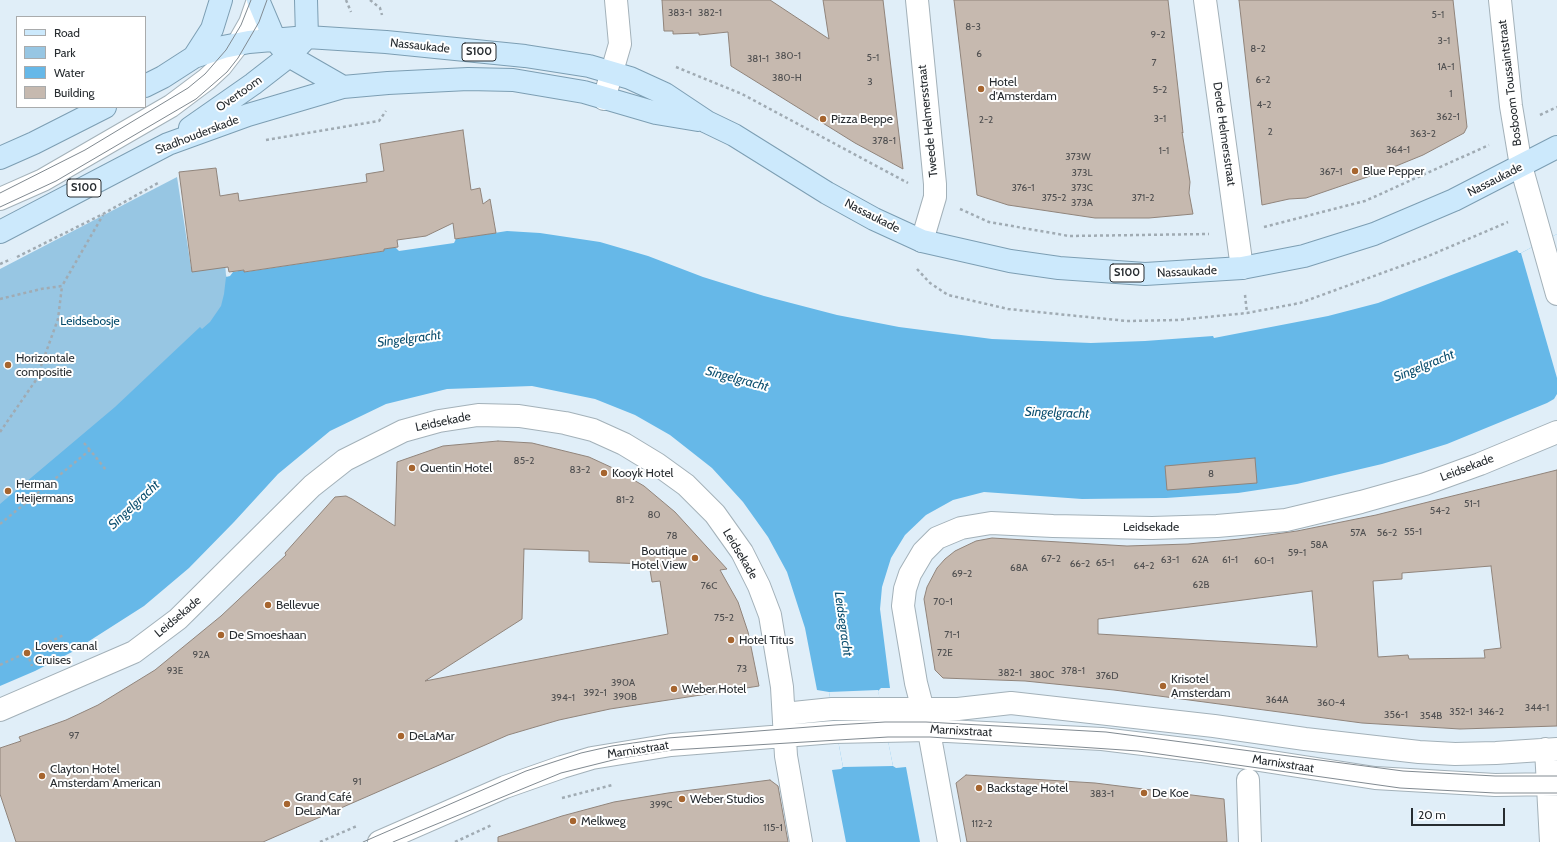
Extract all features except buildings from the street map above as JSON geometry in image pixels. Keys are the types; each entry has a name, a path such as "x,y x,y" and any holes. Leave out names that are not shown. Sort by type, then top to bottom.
{"main road":[{"path":"194,57 212,29 221,0"},
{"path":"258,0 275,40 289,56 343,88"},
{"path":"306,0 307,37"},
{"name":"Nassaukade","path":"194,57 230,44 307,37 386,42 526,56 589,66 630,78 665,94 707,122 734,135 827,193 874,219 922,241 1010,261 1104,272 1145,274 1242,268 1304,256 1374,234 1454,200 1557,147"},
{"name":"Overtoom","path":"168,144 253,84 289,56 307,37"},
{"name":"S100","path":"146,86 163,77 194,57"},
{"name":"Nassaukade","path":"292,103 343,88 468,79 513,80 584,92 656,113 707,122"},
{"name":"Stadhouderskade","path":"0,232 168,144 248,115 292,103"},
{"path":"0,158 34,144 103,108"}],"street":[{"path":"0,199 43,180 171,106 208,79 221,66 238,44 250,23 258,0"},
{"path":"604,99 620,44 616,0"},
{"name":"Tweede Helmersstraat","path":"917,0 935,191 935,197 922,241"},
{"name":"Derde Helmersstraat","path":"1205,0 1242,268"},
{"name":"Bosboom Toussaintstraat","path":"1500,0 1511,106 1521,166 1557,294"},
{"name":"Leidsekade","path":"0,710 134,652 178,620 312,486 345,460 403,431 439,421 478,415 519,416 565,423 593,430 624,444 657,464 686,485 714,514 742,552 759,586 770,615 782,687 784,725"},
{"name":"Leidsekade","path":"925,720 903,606 905,589 910,574 923,552 937,538 955,530 991,523 1152,528 1217,526 1286,520 1425,484 1480,464 1557,432"},
{"name":"Marnixstraat","path":"925,720 958,709 1011,703 1207,725 1305,739 1419,752 1462,754 1552,749"},
{"name":"Marnixstraat","path":"379,842 505,787 592,758 784,725 832,709 886,719 925,720 1139,743 1347,774 1401,780 1495,785 1553,785"},
{"name":"Marnixstraat","path":"784,725 834,732 886,719"},
{"path":"925,720 950,842"},
{"path":"784,725 786,756 800,842"},
{"path":"1551,842 1553,785 1552,749"},
{"path":"1248,780 1250,842"}],"path":[{"path":"346,0 352,15"},
{"path":"381,108 389,107"},
{"path":"0,432 36,380 58,319 62,286 103,214"},
{"path":"914,267 930,283 948,295"},
{"path":"0,299 41,289 62,286"},
{"path":"84,443 106,470"},
{"path":"0,524 90,450"},
{"path":"0,665 64,635"},
{"path":"27,653 35,671"},
{"path":"557,800 617,783"},
{"path":"455,842 498,822"}],"green space":[{"name":"Leidsebosje","path":"177,177 191,267 225,263 228,282 228,296 207,332 0,511 0,269"}],"water":[{"path":"507,231 540,233 600,242 648,256 703,277 764,296 837,315 899,327 992,339 1091,343 1213,336 1214,338 1328,316 1378,303 1517,250 1521,253 1557,234 1557,394 1554,399 1547,403 1447,444 1382,464 1297,484 1238,493 1166,498 1082,499 984,492 953,500 926,515 905,535 891,558 882,587 880,609 890,688 881,688 878,691 893,766 896,768 906,767 920,842 846,842 832,770 841,769 843,767 829,692 817,690 805,628 787,572 768,537 743,502 712,468 670,435 635,415 595,399 532,386 447,389 386,404 330,431 278,474 189,568 144,606 72,652 35,671 0,686 0,504 115,407 200,327 202,329 210,322 221,306 226,277 230,276 233,272 244,270 245,272 384,251 384,249 395,247 399,251 454,243 456,239"}],"pier":[{"path":"1557,234 1557,378 1521,253"},
{"path":"878,690 893,766 843,767 829,692"}],"tram line":[{"path":"0,193 85,150 188,88 205,74 226,50 241,25 251,0"},
{"path":"0,207 56,181 196,99 227,72 238,58 259,22 267,0"},
{"path":"363,842 526,771 581,753 612,746 668,738 885,722 926,722 1106,732 1403,771 1495,776 1557,776"},
{"path":"393,842 561,773 621,758 672,750 888,737 930,737 1138,751 1400,788 1495,793 1557,793"}],"place":[{"name":"Hotel d'Amsterdam","path":"981,89"},
{"name":"Pizza Beppe","path":"823,119"},
{"name":"Blue Pepper","path":"1355,171"},
{"name":"Horizontale compositie","path":"8,365"},
{"name":"Quentin Hotel","path":"412,468"},
{"name":"Kooyk Hotel","path":"604,473"},
{"name":"Herman Heijermans","path":"8,491"},
{"name":"Boutique Hotel View","path":"695,558"},
{"name":"Bellevue","path":"268,605"},
{"name":"De Smoeshaan","path":"221,635"},
{"name":"Hotel Titus","path":"731,640"},
{"name":"Lovers canal Cruises","path":"27,653"},
{"name":"Krisotel Amsterdam","path":"1163,686"},
{"name":"Weber Hotel","path":"674,689"},
{"name":"DeLaMar","path":"401,736"},
{"name":"Clayton Hotel Amsterdam American","path":"42,776"},
{"name":"Backstage Hotel","path":"979,788"},
{"name":"De Koe","path":"1144,793"},
{"name":"Weber Studios","path":"682,799"},
{"name":"Grand Café DeLaMar","path":"287,804"},
{"name":"Melkweg","path":"573,821"}],"water label":[{"name":"Singelgracht","path":"409,339"},
{"name":"Singelgracht","path":"1424,366"},
{"name":"Singelgracht","path":"737,379"},
{"name":"Singelgracht","path":"1057,413"},
{"name":"Singelgracht","path":"134,505"},
{"name":"Leidsegracht","path":"843,624"}]}
